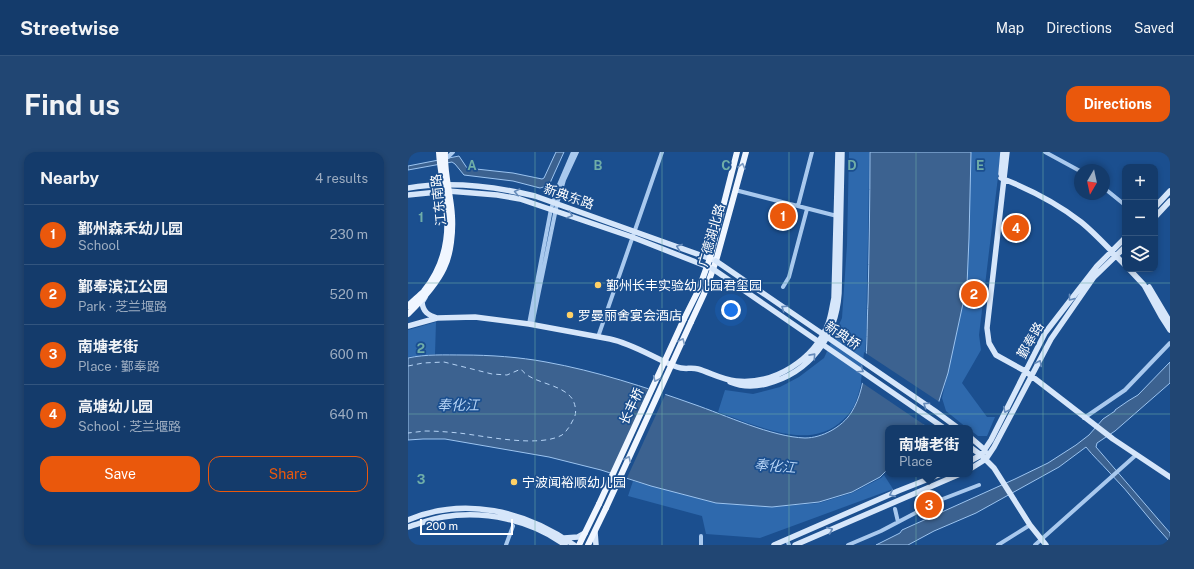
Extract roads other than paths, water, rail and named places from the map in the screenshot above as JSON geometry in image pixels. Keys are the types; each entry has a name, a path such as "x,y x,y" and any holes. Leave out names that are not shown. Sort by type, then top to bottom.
{"main road":[{"name":"江东南路","path":"408,306 424,291 440,266 447,233 446,188 443,160 439,152"},
{"name":"广德湖北路","path":"684,319 698,291 710,258 737,152"},
{"name":"广德湖北路","path":"691,322 704,294 716,261 746,152"},
{"path":"408,326 437,318 475,317 531,325 622,342 676,367 693,368 736,381 760,380 775,376 789,370 800,362 816,344 828,325 832,307 837,216 838,152"},
{"path":"715,375 737,386 758,386 776,382 790,375 811,359 819,350 832,327 836,315 839,293 842,152"},
{"path":"1003,152 1003,177"},
{"path":"1007,152 984,337 988,348 994,357 1002,363 1025,372 1084,418 1170,477"},
{"path":"1003,177 1061,208 1082,223 1122,258"},
{"name":"新典东路","path":"408,188 509,190 535,196 633,234 713,269"},
{"name":"江东南路","path":"408,314 426,294 444,268 448,257 452,235 452,216 446,188"},
{"name":"新典东路","path":"408,195 446,188 520,199 716,261"},
{"path":"1158,204 1170,191"},
{"path":"1158,214 1170,201"},
{"name":"鄞奉路","path":"973,467 986,459 994,447 1051,339 1094,277 1122,242"},
{"name":"鄞奉路","path":"973,459 983,452 991,440 1049,327 1097,266 1122,249"},
{"path":"1115,253 1122,261"},
{"name":"新典桥","path":"716,261 954,425"},
{"name":"新典桥","path":"713,269 940,425"},
{"path":"1132,272 1144,285 1170,330"},
{"path":"1137,272 1146,282 1170,322"},
{"path":"426,294 422,302 424,311 430,316 437,318"},
{"name":"长丰桥","path":"579,545 684,319"},
{"name":"长丰桥","path":"588,545 691,322"},
{"path":"973,440 994,468 1030,525 1046,545"},
{"path":"973,448 983,452"},
{"path":"774,545 788,543 898,491 933,477"},
{"path":"795,545 953,477"},
{"path":"408,520 445,508 465,507 487,509 528,519 551,530 563,543"},
{"path":"408,527 441,517 460,514 480,515 508,519 522,523 563,543 574,545"},
{"path":"595,532 596,545"},
{"path":"563,543 585,533"}],"street":[{"path":"443,160 453,152"},
{"path":"531,325 558,187 573,152"},
{"path":"555,203 577,152"},
{"path":"598,337 662,152"},
{"path":"798,206 812,152"},
{"path":"1045,152 1074,167"},
{"path":"735,190 837,216"},
{"path":"1110,193 1122,203"},
{"path":"783,287 789,277 807,209"},
{"path":"1084,418 1125,390 1170,343"},
{"path":"1035,545 1136,455"},
{"path":"848,545 898,522 940,500 979,485"},
{"path":"895,508 898,522"},
{"path":"508,519 512,522 513,526"},
{"path":"506,545 513,526 515,524 522,523"},
{"path":"998,545 1030,525"},
{"path":"701,536 701,545"}],"water":[{"path":"556,152 564,152 550,183 547,186 540,188 513,181 464,175 452,162 408,170 408,166 459,156 467,168 513,173 542,179 544,178"},
{"name":"奉化江","path":"870,152 971,152 967,285 948,373 938,404 924,425 885,425 885,472 880,477 852,492 819,502 772,507 716,503 651,486 601,470 549,457 445,439 408,440 408,358 436,355 473,355 536,360 602,375 639,386 778,434 792,437 811,438 831,431 842,423 851,413 857,401 864,374 867,344"},
{"path":"1170,362 1170,383 1115,431 1097,443 1096,447 1170,533 1170,542 1125,489 1086,447 1059,467 976,513 934,531 908,545 876,545 900,533 902,530 1048,463 1076,445 1089,435 1103,419 1138,395"}],"place":[{"name":"鄞州森禾幼儿园","path":"783,216"},
{"name":"高塘幼儿园","path":"1016,228"},
{"name":"鄞州长丰实验幼儿园君玺园","path":"598,285"},
{"name":"鄞奉滨江公园","path":"974,294"},
{"name":"罗曼丽舍宴会酒店","path":"570,315"},
{"name":"宁波闻裕顺幼儿园","path":"514,482"},
{"name":"南塘老街","path":"929,505"}]}
